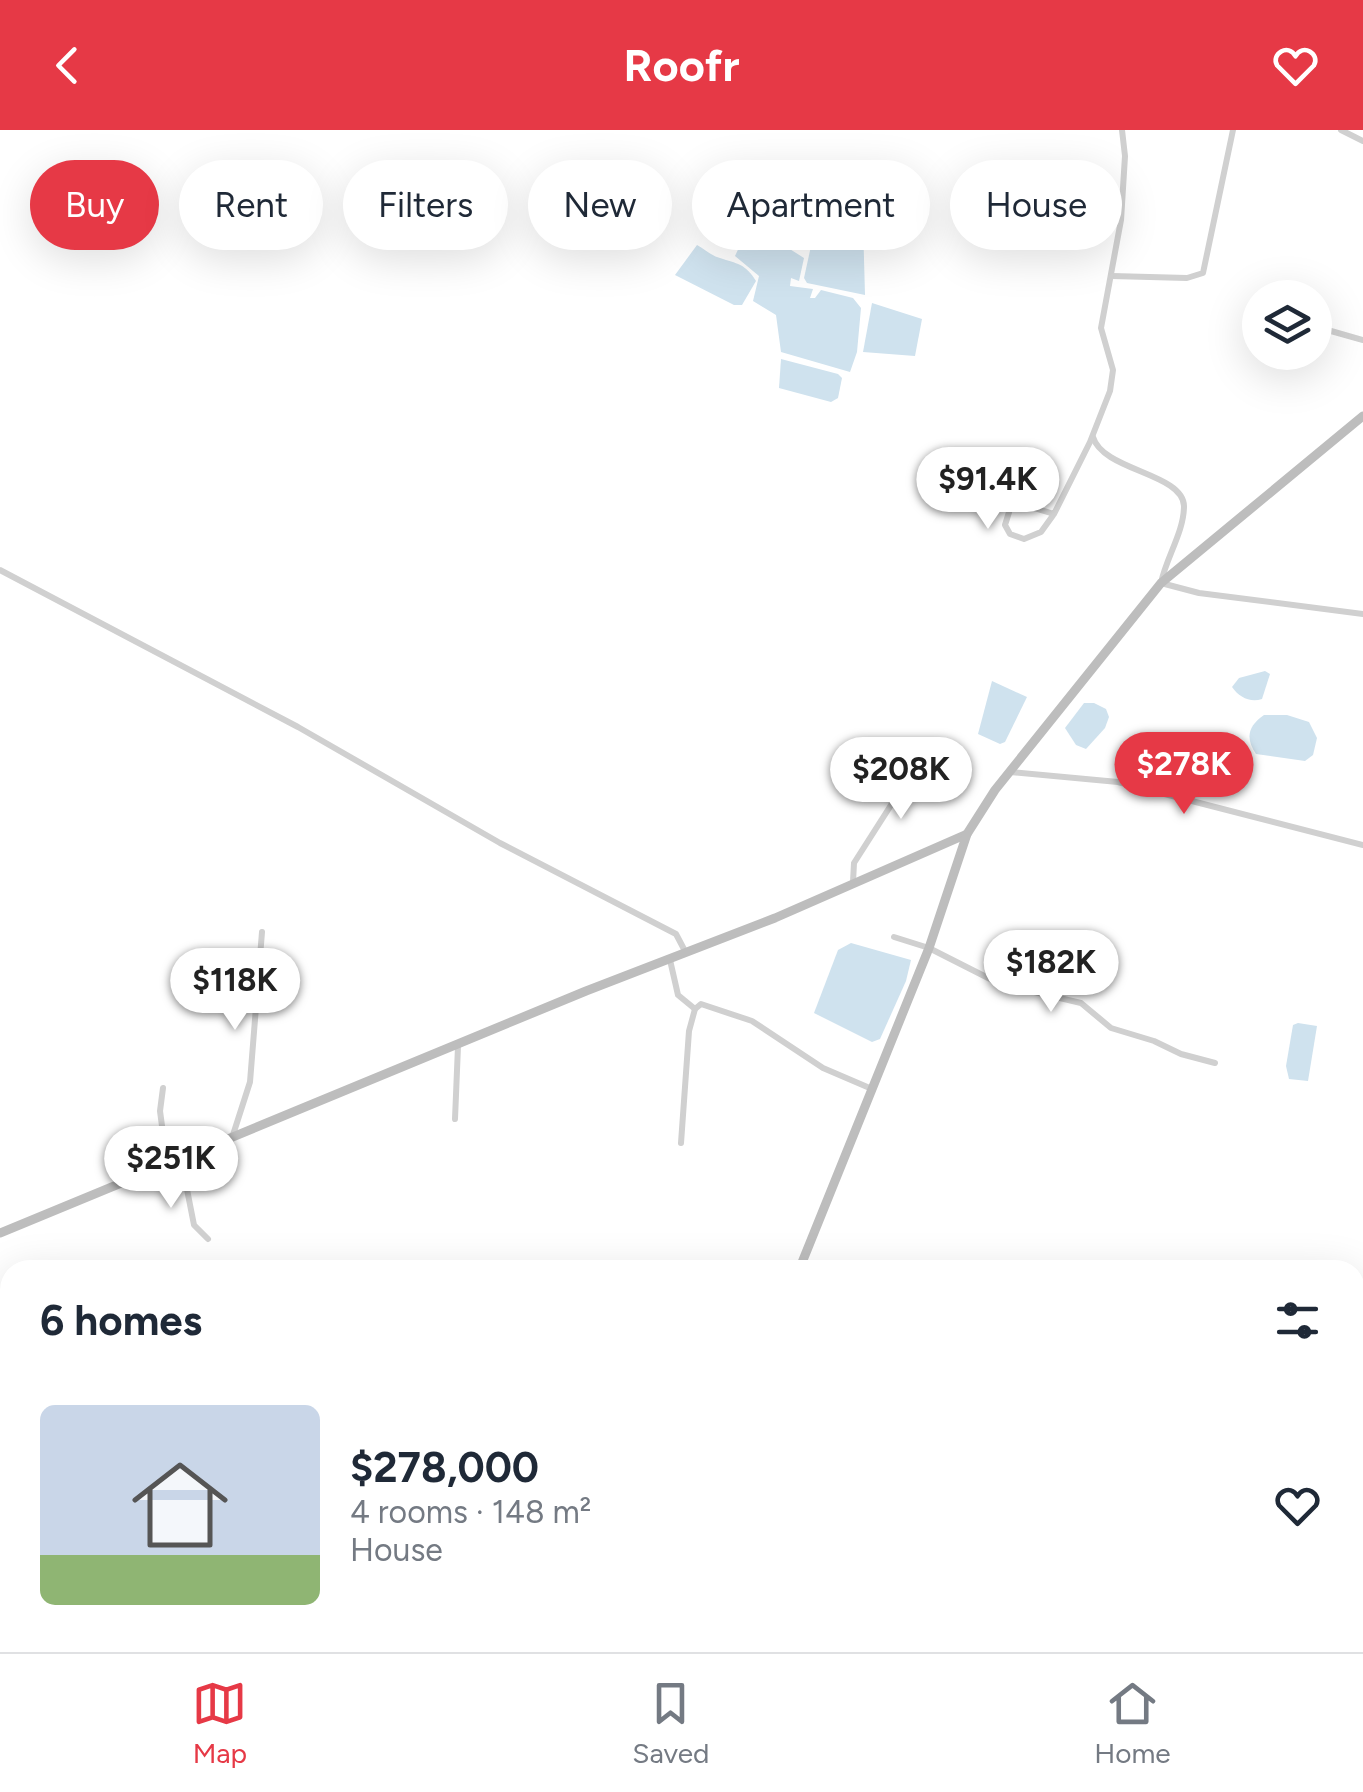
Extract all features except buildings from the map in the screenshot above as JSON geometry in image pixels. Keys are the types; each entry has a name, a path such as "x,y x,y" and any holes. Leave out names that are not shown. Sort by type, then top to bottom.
{"main road":[{"path":"802,1260 928,948 967,834 1008,772 1161,583 1363,416"},
{"path":"0,1233 586,991 775,918 967,834"}],"street":[{"path":"1054,514 1021,504 1010,510 1005,525 1010,534 1024,539 1040,532 1054,514 1093,436 1110,391 1113,370 1102,328 1121,220 1125,156 1122,130"},
{"path":"1112,276 1187,278 1204,273 1233,130"},
{"path":"1341,130 1363,141"},
{"path":"1332,331 1363,340"},
{"path":"1093,436 1095,444 1122,464 1181,495 1182,519 1161,583 1200,593 1363,614"},
{"path":"0,570 298,727 500,843 676,934 686,952"},
{"path":"853,882 854,863 923,755"},
{"path":"1008,772 1118,782 1363,844"},
{"path":"232,1138 250,1082 262,932"},
{"path":"894,936 928,948 1000,984 1081,1003 1111,1028 1215,1062"},
{"path":"670,960 678,995 694,1009"},
{"path":"681,1144 689,1031 694,1009 700,1004 752,1021 823,1068 872,1089"},
{"path":"455,1119 458,1046"},
{"path":"164,1088 160,1111 168,1164"},
{"path":"181,1159 194,1224 208,1239"}],"water":[{"path":"693,250 705,250 740,265 756,281 742,305 734,305 675,275"},
{"path":"738,250 791,250 804,258 799,281 791,278 790,286 813,289 810,298 821,290 853,298 861,308 857,352 850,372 781,352 776,315 753,301 759,276 735,256"},
{"path":"810,250 864,250 865,295 807,283 804,278"},
{"path":"872,303 922,319 915,356 863,352"},
{"path":"781,359 838,374 842,378 838,398 831,402 779,388"},
{"path":"1265,671 1270,674 1262,699 1245,698 1232,687 1239,678"},
{"path":"992,681 1027,697 1005,742 1000,744 978,734"},
{"path":"1084,703 1106,709 1109,717 1105,728 1086,749 1076,745 1065,728"},
{"path":"1264,715 1287,715 1309,722 1317,738 1313,755 1305,761 1256,754 1250,733"},
{"path":"851,943 911,960 906,981 880,1039 872,1042 814,1013 838,950"},
{"path":"1293,1025 1317,1026 1308,1081 1289,1079 1286,1066"}]}
